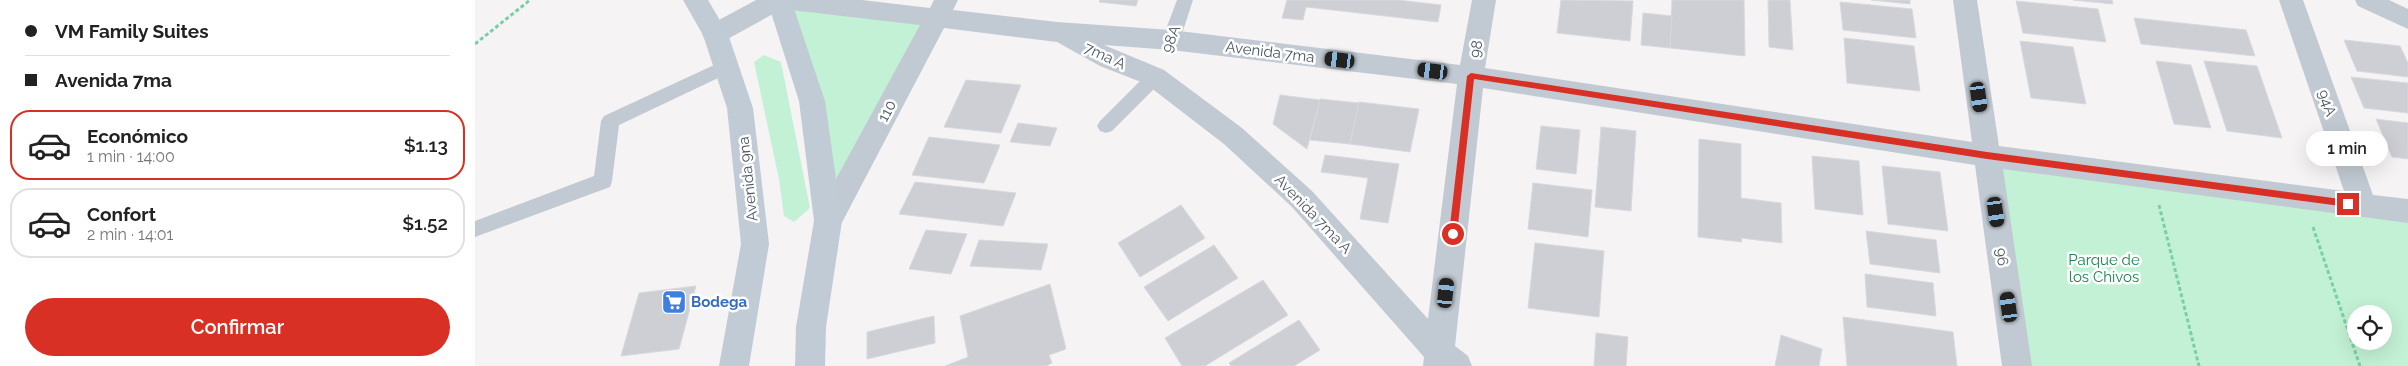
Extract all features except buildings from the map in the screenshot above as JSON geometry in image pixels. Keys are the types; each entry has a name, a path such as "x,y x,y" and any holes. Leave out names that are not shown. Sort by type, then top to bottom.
{"main road":[{"name":"Avenida 9na","path":"695,0 715,34 740,108 755,244 734,366"},
{"path":"778,0 812,101 828,222 811,328 810,366"}],"street":[{"path":"715,34 778,0"},
{"name":"Avenida 7ma","path":"783,0 941,10 1057,32 1171,40 1471,76 1987,156 2408,212"},
{"name":"98","path":"1445,361 1471,76 1484,0"},
{"name":"96","path":"1965,0 2017,366"},
{"name":"94A","path":"2291,0 2363,206"},
{"path":"2367,0 2408,20"},
{"name":"110","path":"828,222 941,10"},
{"name":"7ma A","path":"1057,32 1109,59 1155,77"},
{"name":"98A","path":"1155,77 1171,40"},
{"name":"Avenida 7ma A","path":"1155,77 1233,136 1302,199 1445,361"}],"lane":[{"name":"98A","path":"1171,40 1185,0"},
{"path":"475,228 603,181 610,121 727,66"},
{"path":"1106,126 1155,77"}],"path":[{"path":"475,44 530,0"},
{"path":"2153,178 2199,366"},
{"path":"2303,198 2360,366"}],"green space":[{"path":"783,0 936,19 828,221"},
{"path":"764,55 781,62 810,208 794,222 784,216 779,179 754,62"},
{"name":"Parque de los Chivos","path":"1988,156 2408,211 2408,366 2017,366"}],"place":[{"name":"Bodega","path":"674,302"}],"route":[{"path":"1453,234 1471,76 1987,156 2348,204"}]}
